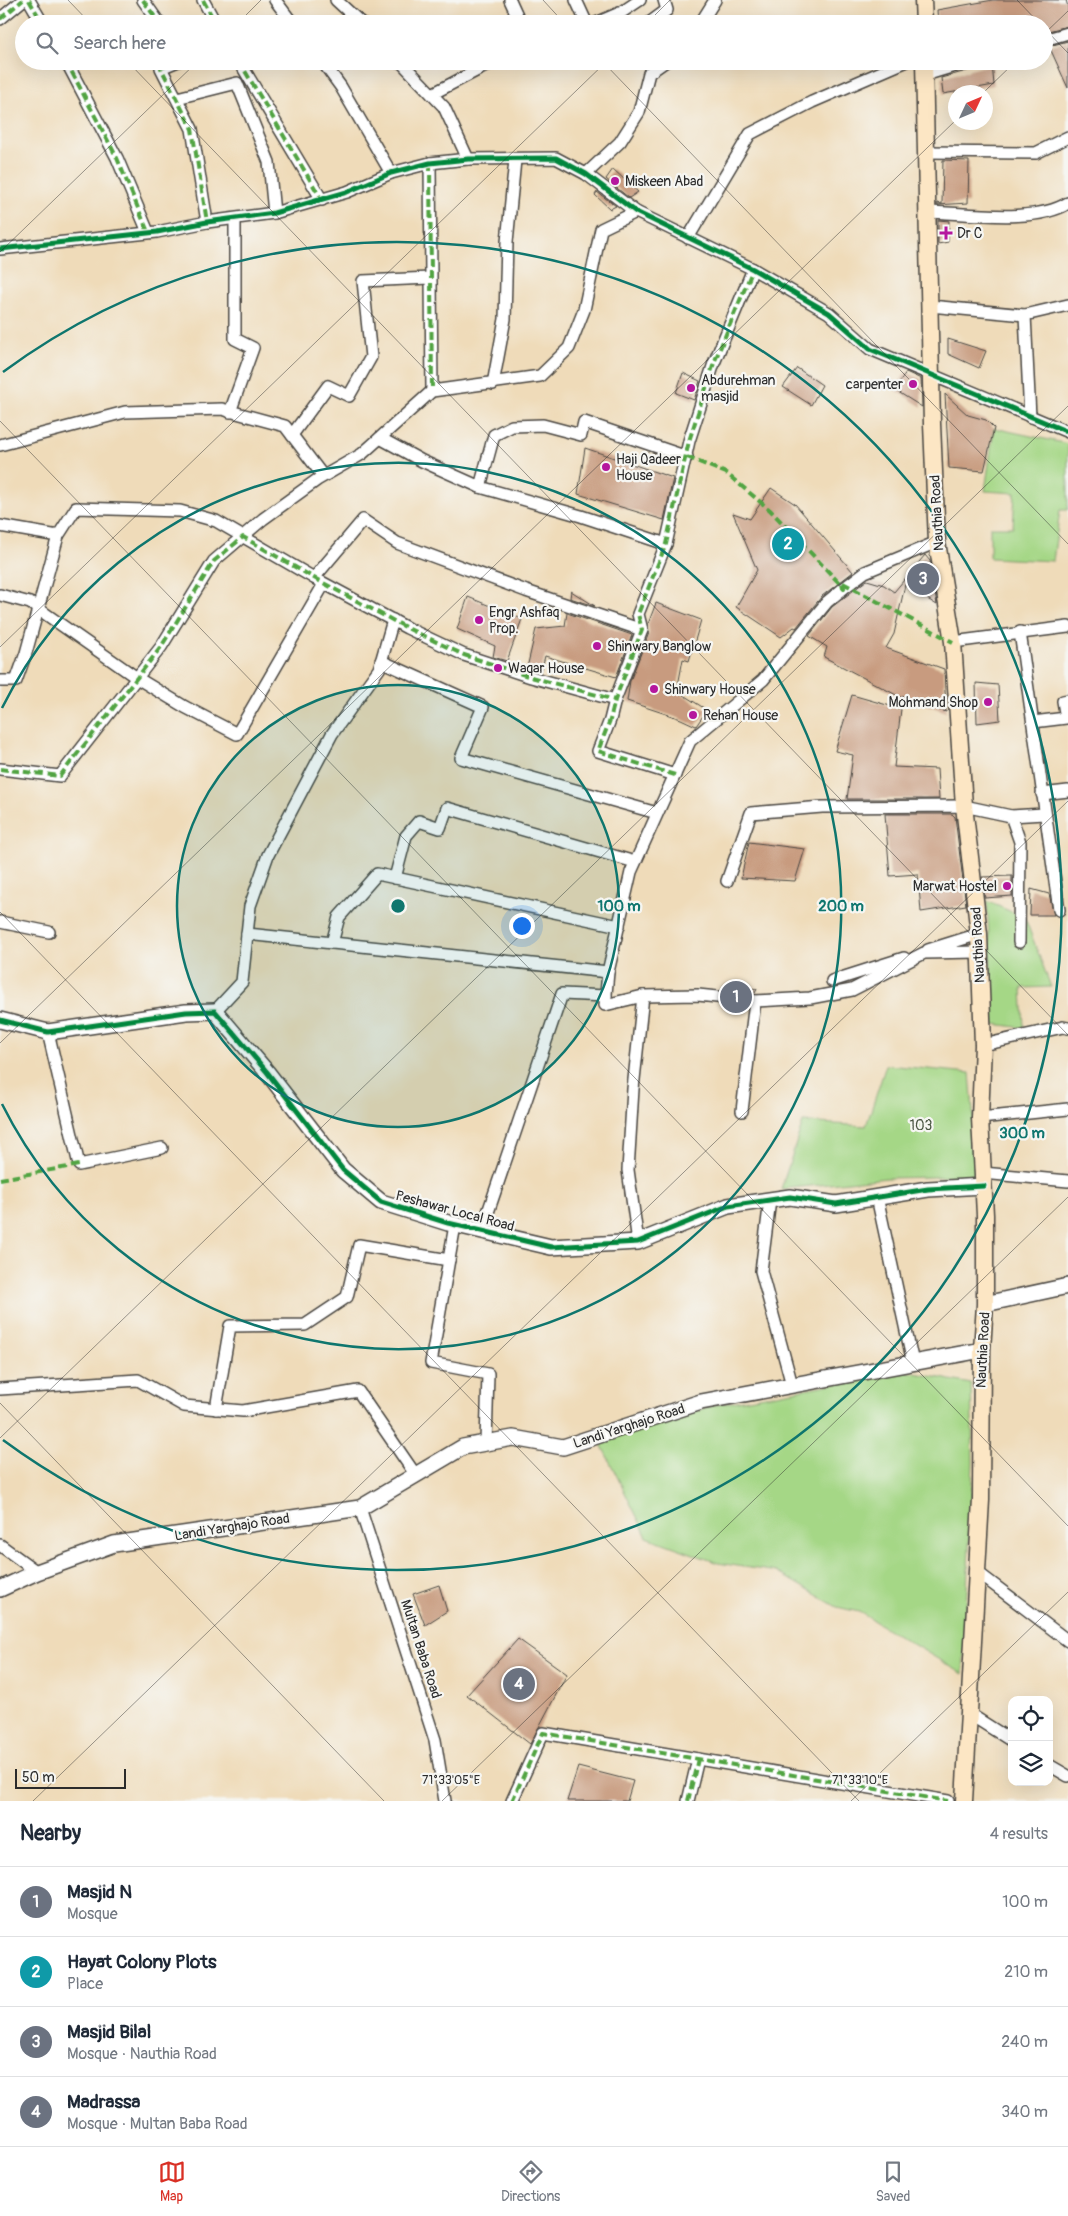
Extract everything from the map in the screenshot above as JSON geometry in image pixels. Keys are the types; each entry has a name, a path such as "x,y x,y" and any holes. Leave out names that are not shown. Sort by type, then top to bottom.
{"main road":[{"path":"923,0 924,15"},
{"name":"Nauthia Road","path":"925,70 931,376 937,542 953,642 964,806 979,934 978,952 983,1045 980,1118 986,1304 982,1350 981,1500 964,1801"}],"street":[{"path":"0,19 23,0"},
{"path":"29,0 38,15"},
{"path":"143,0 154,15"},
{"path":"203,0 211,15"},
{"path":"276,0 287,15"},
{"path":"336,0 352,15"},
{"path":"510,0 517,15"},
{"path":"576,0 583,15"},
{"path":"615,15 640,0"},
{"path":"660,15 667,10 664,0"},
{"path":"706,15 715,0"},
{"path":"1053,37 1068,33"},
{"path":"71,70 117,158 148,232"},
{"path":"162,70 192,129 208,222"},
{"path":"244,70 322,200"},
{"path":"329,70 341,87 391,172"},
{"path":"409,70 444,106 468,159"},
{"path":"432,94 478,70"},
{"path":"586,174 620,142 639,112 649,72 652,70"},
{"path":"688,238 750,134 812,102 886,70"},
{"path":"177,98 237,83 269,162 274,213"},
{"path":"926,152 1036,154 1068,137"},
{"path":"0,249 148,232 274,213 347,192 391,172 430,163 468,159 515,160 556,158 586,174 636,212 753,269 829,313 870,349 1068,432"},
{"path":"493,384 505,319 507,242 515,160"},
{"path":"430,163 432,391"},
{"path":"928,212 1022,216 1058,209 1068,202"},
{"path":"0,769 60,776 161,648 214,561 263,519 323,476 362,454 432,391 540,376 569,348 584,310 601,228 636,212"},
{"path":"230,412 253,348 234,340 235,218"},
{"path":"675,775 598,751 642,630 638,614 666,544 690,441 714,362 753,269"},
{"path":"292,435 328,386 349,396 371,357 363,281 430,278"},
{"path":"930,306 1025,315 1068,305"},
{"path":"1025,315 1030,416"},
{"path":"0,445 125,412 222,410 285,426 323,476"},
{"path":"480,487 494,435 512,426 543,425 580,435 584,422 687,457"},
{"path":"380,438 422,461 480,487 582,516 666,544"},
{"path":"0,681 16,681 58,536 76,508 180,511 216,521 319,581 464,655 531,677 615,700"},
{"path":"0,595 30,603 137,678 185,707 237,734 319,581 363,520 396,543 526,591 642,630"},
{"path":"0,526 58,536"},
{"path":"937,542 865,572 827,602 763,680 690,741 631,872 608,972 606,1005 643,996 698,995 755,1001 810,998 852,990 924,953 978,952"},
{"path":"0,1020 48,1032 186,1012 215,1011 242,982 250,906 268,855 332,734 379,669 393,620"},
{"path":"953,642 1068,626"},
{"path":"1020,632 1034,722 1044,814 1059,910"},
{"path":"381,660 483,708 461,758 657,813"},
{"path":"1034,722 1066,718 1063,701 1068,700"},
{"path":"1042,794 1068,792"},
{"path":"727,881 750,813 822,807 964,806 1011,816 1044,814"},
{"path":"395,878 406,836 419,821 440,828 447,808 635,862"},
{"path":"1011,816 1020,842 1018,942"},
{"path":"332,943 339,917 377,874 619,926"},
{"path":"0,922 49,932"},
{"path":"247,934 608,972"},
{"path":"832,981 979,934"},
{"path":"482,1230 562,994 606,996"},
{"path":"638,1242 628,1170 633,1090 643,996"},
{"path":"742,1111 755,1001"},
{"name":"Peshawar Local Road","path":"215,1011 267,1072 343,1170 381,1202 455,1225 550,1247 638,1242 728,1206 790,1197 836,1204 983,1180"},
{"path":"983,1045 1063,1027 1068,1028"},
{"path":"48,1032 79,1165 162,1148"},
{"path":"980,1118 1068,1109"},
{"path":"983,1180 1068,1181"},
{"path":"877,1197 913,1363"},
{"path":"770,1200 761,1271 792,1385"},
{"path":"455,1225 431,1363 488,1374 486,1443"},
{"path":"216,1409 230,1326 305,1325 347,1297 359,1245 449,1260"},
{"path":"986,1304 1068,1286"},
{"name":"Landi Yarghajo Road","path":"0,1589 37,1572 114,1544 360,1508 463,1447 513,1438 563,1447 702,1402 982,1350"},
{"path":"0,1389 138,1380 184,1406 243,1411 358,1391 415,1474"},
{"name":"Multan Baba Road","path":"360,1508 435,1740 445,1801"},
{"path":"0,1545 37,1572"},
{"path":"977,1572 1068,1641"},
{"path":"968,1713 1008,1738"},
{"path":"512,1801 543,1733 698,1759 898,1797 948,1801"},
{"path":"688,1801 698,1759"},
{"path":"1053,1767 1068,1776"}],"green space":[{"path":"994,428 1068,444 1068,510 1060,510 1053,561 990,558 990,527 1013,527 1015,493 985,491"},
{"path":"987,901 1025,918 1051,987 1022,988 1024,1028 994,1024"},
{"name":"103","path":"886,1065 970,1073 978,1176 887,1178 781,1189 803,1122 866,1126"},
{"path":"905,1371 971,1384 973,1462 963,1674 859,1612 837,1607 777,1572 718,1563 647,1537 600,1442 715,1405"}],"building":[{"path":"993,0 1066,0 1068,26 1053,30 1053,15 937,15 937,10"},
{"path":"1068,41 1068,88 1053,55 1053,45"},
{"path":"970,70 993,70 994,85 948,85 948,93 943,94 941,78"},
{"path":"943,160 969,161 968,203 937,205 937,203 942,204"},
{"path":"613,169 638,192 629,198 606,179"},
{"path":"597,192 616,206 610,209 595,195"},
{"path":"938,220 949,221 948,242 938,244"},
{"path":"948,339 986,351 979,368 948,354"},
{"path":"797,368 822,385 811,405 783,387"},
{"name":"carpenter","path":"906,372 921,379 922,407 895,390"},
{"name":"Abdurehman masjid","path":"683,373 700,381 694,400 676,393"},
{"path":"945,394 968,415 986,420 994,428 984,471 949,468"},
{"name":"Haji Qadeer House","path":"585,448 673,478 664,520 578,494"},
{"path":"771,488 795,504 853,572 822,596 796,628 794,627 781,637 736,607 757,570 733,513 750,519"},
{"path":"925,555 930,561 937,605 905,585 894,634 886,648 944,669 946,712 903,696 902,698 824,657 827,647 809,636 832,607 867,580 884,585 894,592"},
{"path":"571,591 595,606 570,598"},
{"path":"468,597 522,619 507,661 493,657 495,646 457,629"},
{"path":"656,603 701,620 689,661 683,659 677,691 707,710 696,726 627,701 630,681 649,633 648,624"},
{"name":"Shinwary Banglow","path":"567,613 632,635 616,677 545,656 541,672 527,668 536,629 565,626"},
{"name":"Mohmand Shop","path":"976,683 998,685 1000,720 977,723"},
{"path":"852,695 901,709 894,767 937,769 939,799 847,799 853,755 835,751"},
{"path":"885,814 952,814 955,817 966,905 921,912 918,874 890,876"},
{"path":"749,842 805,849 795,881 741,878"},
{"name":"Marwat Hostel","path":"1012,876 1012,896 985,898 982,877"},
{"path":"1031,889 1049,894 1054,915 1030,915"},
{"path":"724,985 757,989 755,993 722,990"},
{"path":"439,1585 447,1611 425,1625 413,1594"},
{"path":"518,1639 567,1674 530,1744 467,1695"},
{"path":"578,1767 633,1781 627,1801 567,1801"}],"marked path":[{"path":"0,19 23,0"},
{"path":"29,0 38,15"},
{"path":"143,0 154,15"},
{"path":"203,0 211,15"},
{"path":"71,70 117,158 148,232"},
{"path":"162,70 192,129 207,222"},
{"path":"244,70 322,200"},
{"path":"430,163 432,391"},
{"path":"675,775 598,751 642,630 638,614 666,544 689,441 714,363 753,269"},
{"path":"687,457 726,473 770,510 844,588 841,582 953,642"},
{"path":"0,769 60,776 161,647 214,561 243,537 407,628 464,655 531,677 615,700"},
{"path":"0,1179 79,1165"},
{"path":"512,1801 543,1733 948,1801"},
{"path":"688,1801 698,1759"}],"cycle path":[{"path":"0,249 157,232 207,222 274,213 347,192 391,173 430,163 468,159 556,158 586,174 636,212 753,269 829,313 870,349 1068,432"},
{"path":"0,1020 48,1032 186,1012 215,1011 267,1072 343,1170 381,1202 448,1223 551,1247 638,1242 728,1206 790,1197 836,1204 928,1189 984,1186"}],"place":[{"name":"Miskeen Abad","path":"615,181"},
{"name":"Dr C","path":"946,233"},
{"name":"carpenter","path":"913,384"},
{"name":"Abdurehman masjid","path":"691,388"},
{"name":"Haji Qadeer House","path":"606,467"},
{"name":"Hayat Colony Plots","path":"788,544"},
{"name":"Masjid Bilal","path":"923,579"},
{"name":"Engr Ashfaq Prop.","path":"479,620"},
{"name":"Shinwary Banglow","path":"597,646"},
{"name":"Waqar House","path":"498,668"},
{"name":"Shinwary House","path":"654,689"},
{"name":"Mohmand Shop","path":"988,702"},
{"name":"Rehan House","path":"693,715"},
{"name":"Marwat Hostel","path":"1007,886"},
{"name":"Masjid N","path":"736,997"},
{"name":"Madrassa","path":"519,1684"}]}
